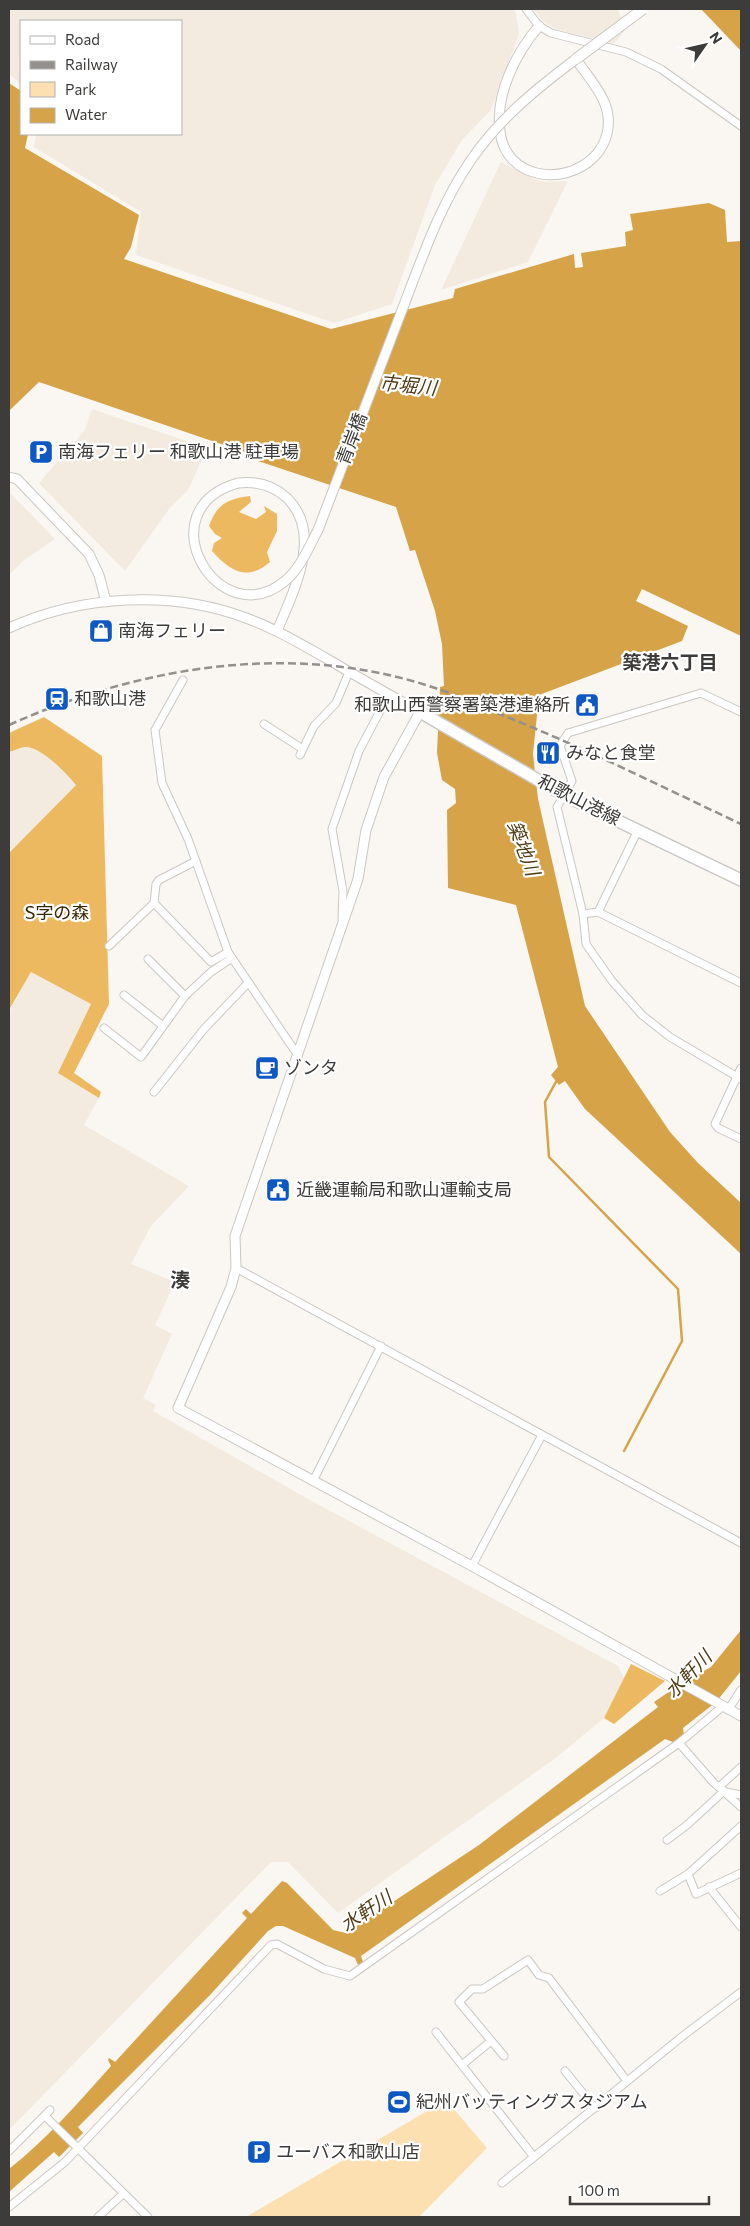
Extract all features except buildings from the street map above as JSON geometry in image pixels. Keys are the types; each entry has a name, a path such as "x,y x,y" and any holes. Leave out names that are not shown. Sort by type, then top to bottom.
{"main road":[{"path":"576,58 643,9"},
{"name":"和歌山港線","path":"420,712 564,795 741,880"}],"street":[{"path":"526,9 539,26 551,33 626,52 661,69 708,100 741,126"},
{"path":"539,26 520,53 506,84 501,104 500,132 508,152 518,164 530,172 556,176 580,169 600,151 607,133 605,103 576,58"},
{"name":"青岸橋","path":"277,631 299,574 304,548 302,524 291,502 279,492 256,483 238,483 217,491 205,502 194,524 194,542 200,562 212,579 233,591 258,594 277,587 292,574 318,530 427,246 452,188 472,159 506,117 530,94 576,58"},
{"path":"9,477 21,483 89,554 99,575 106,602"},
{"path":"9,628 46,613 106,602 156,600 189,603 234,613 277,631 420,712 384,777 366,830 358,879 235,1236 236,1268 231,1288 178,1408 472,1566 741,1716"},
{"path":"264,724 301,751 314,726 336,703 350,672"},
{"path":"183,680 154,734 162,783 196,861 230,955 297,1054"},
{"path":"739,1078 670,1037 642,1015 612,980 586,944 583,914 556,807 572,781 560,746 568,733 701,693 741,712"},
{"path":"342,925 343,891 332,829 359,752 389,694"},
{"path":"598,912 638,830"},
{"path":"109,946 154,903 156,884 159,880 196,861"},
{"path":"154,903 211,962 230,955"},
{"path":"583,914 598,912 741,983"},
{"path":"104,1028 139,1057 185,996 230,955"},
{"path":"148,959 185,996"},
{"path":"154,1092 204,1029 248,983"},
{"path":"124,995 164,1026"},
{"path":"741,1068 739,1078 715,1124 718,1128 741,1139"},
{"path":"236,1268 741,1543"},
{"path":"313,1481 381,1346"},
{"path":"472,1566 542,1434"},
{"path":"9,2207 65,2162 75,2146 271,1945 277,1944 324,1969 350,1976 680,1743 741,1690"},
{"path":"680,1743 741,1807"},
{"path":"667,1840 687,1825 723,1790 741,1767"},
{"path":"723,1790 741,1795"},
{"path":"660,1891 688,1874 741,1826"},
{"path":"688,1874 696,1894 741,1873"},
{"path":"709,1887 741,1927"},
{"path":"504,2056 458,2002 472,1989 482,1989 528,1960 539,1975 549,1978 627,2081"},
{"path":"502,2183 627,2081 741,1992"},
{"path":"436,2032 534,2157"},
{"path":"462,2065 491,2041"},
{"path":"565,2070 595,2108"},
{"path":"9,2151 47,2113 75,2146 148,2217"},
{"path":"98,2217 124,2194"}],"shaded area":[{"path":"9,9 513,9 516,13 519,34 491,110 462,140 435,185 392,304 334,323 136,255 141,212 34,147 36,135 182,135 182,20 20,20 20,83 9,74"},
{"path":"533,9 618,9 625,30 614,44 556,29 543,21"},
{"path":"501,162 534,179 545,182 568,181 528,262 441,290"},
{"path":"92,409 207,448 188,490 169,509 125,571 39,483 85,430"},
{"path":"9,492 55,539 23,561 9,575"},
{"path":"23,747 30,747 57,761 76,784 9,853 9,753"},
{"path":"31,972 91,1004 59,1073 99,1098 84,1125 189,1186 151,1226 131,1264 175,1282 155,1325 172,1334 143,1398 156,1405 153,1411 310,1500 618,1666 624,1678 604,1718 557,1757 338,1913 288,1862 271,1862 9,2130 9,1012"}],"green space":[{"path":"250,496 251,502 239,512 256,519 266,512 264,506 277,514 277,531 267,552 270,562 254,572 246,573 232,569 212,551 214,543 222,538 215,534 209,526 216,512 224,504 235,499"},
{"name":"S字の森","path":"44,717 102,756 109,1004 74,1073 101,1092 99,1098 58,1073 91,1004 31,972 9,1010 9,853 76,785 52,761 37,750 24,747 9,752 9,733"},
{"path":"631,1664 665,1681 614,1724 604,1718"},
{"path":"446,2100 487,2148 419,2217 246,2217"}],"water":[{"path":"701,9 741,9 741,51"},
{"path":"9,83 20,90 20,135 28,135 25,148 139,215 131,247 124,259 331,329 453,298 455,289 574,254 575,268 583,267 581,253 626,246 625,232 633,230 630,214 709,203 725,210 727,242 741,241 741,636 642,589 636,601 688,626 682,641 539,695 533,754 538,799 585,1006 670,1132 698,1163 741,1203 741,1254 585,1109 565,1081 559,1085 551,1075 558,1067 516,905 448,888 447,810 456,803 455,789 442,780 437,753 440,687 444,686 442,644 435,611 415,550 410,551 396,507 258,461 259,457 39,382 9,411"},
{"path":"741,1630 741,1671 716,1702 683,1728 684,1735 673,1742 665,1739 361,1956 363,1962 358,1965 355,1958 283,1926 276,1926 268,1931 210,1995 78,2127 83,2133 59,2157 54,2152 9,2192 9,2169 62,2120 111,2066 109,2058 115,2062 247,1918 242,1913 246,1909 251,1914 282,1881 287,1883 333,1930 346,1933 479,1845 658,1707 654,1702 682,1683 711,1667"}],"waterway":[{"path":"558,1078 545,1102 549,1157 678,1289 682,1341 624,1451"}],"railway":[{"path":"9,725 59,705 111,688 164,675 218,667 272,663 326,665 380,673 448,693 590,753 741,824"}],"place":[{"name":"南海フェリー 和歌山港 駐車場","path":"41,452"},
{"name":"南海フェリー","path":"101,631"},
{"name":"和歌山港","path":"57,699"},
{"name":"和歌山西警察署築港連絡所","path":"587,705"},
{"name":"みなと食堂","path":"548,753"},
{"name":"ゾンタ","path":"267,1068"},
{"name":"近畿運輸局和歌山運輸支局","path":"278,1190"},
{"name":"紀州バッティングスタジアム","path":"399,2102"},
{"name":"ユーバス和歌山店","path":"259,2152"}],"district":[{"name":"築港六丁目","path":"670,662"},
{"name":"湊","path":"180,1280"}],"water label":[{"name":"市堀川","path":"408,385"},
{"name":"築地川","path":"524,848"},
{"name":"水軒川","path":"688,1674"},
{"name":"水軒川","path":"366,1911"}]}
